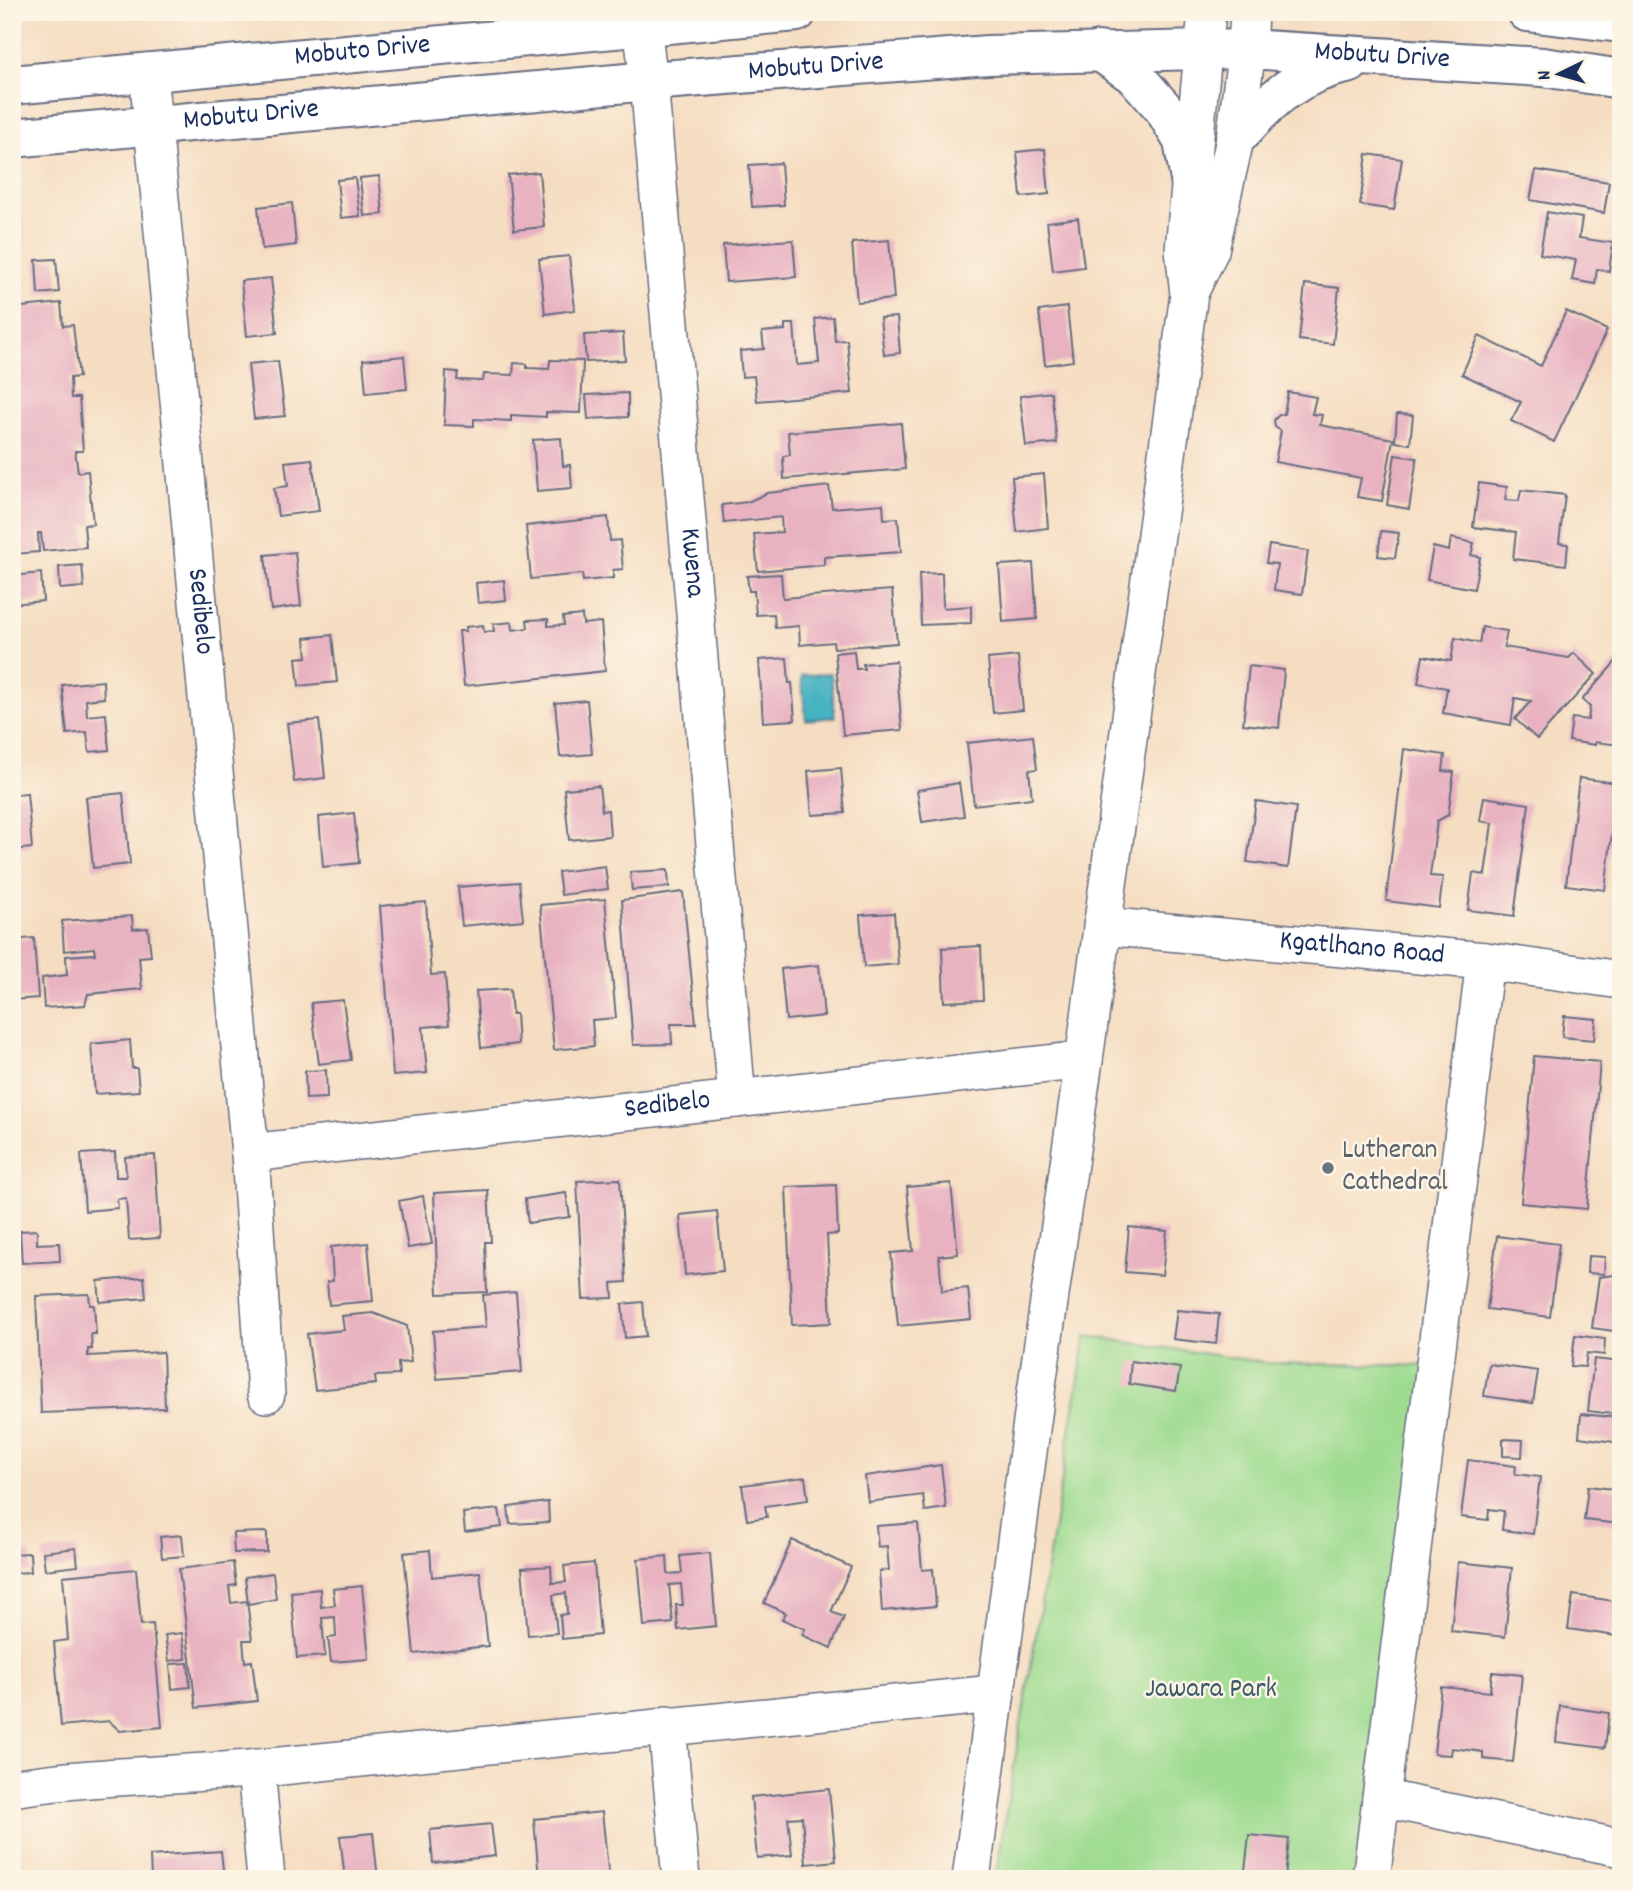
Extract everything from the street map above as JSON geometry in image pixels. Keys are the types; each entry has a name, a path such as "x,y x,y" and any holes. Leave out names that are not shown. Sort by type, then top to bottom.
{"main road":[{"name":"Mobuto Drive","path":"12,85 797,12"},
{"path":"1527,12 1621,23"},
{"name":"Mobutu Drive","path":"12,138 649,81 988,55 1099,51 1205,31 1248,31 1380,57 1543,67 1621,79"},
{"path":"1099,51 1135,76 1164,109 1184,141 1191,185"},
{"path":"1235,139 1253,119 1302,78 1327,67 1380,57"}],"street":[{"name":"Kwena","path":"642,26 649,81 737,1099"},
{"path":"971,1879 994,1694 1189,294 1184,249 1201,95 1205,31"},
{"path":"1189,294 1210,250 1235,139 1248,31"},
{"name":"Sedibelo","path":"148,72 250,1153 266,1394"},
{"name":"Kgatlhano Road","path":"1102,926 1485,961 1621,980"},
{"path":"1371,1879 1485,961"},
{"name":"Sedibelo","path":"250,1153 1084,1060"},
{"path":"12,1788 60,1780 256,1768 994,1694"},
{"path":"667,1725 681,1879"},
{"path":"256,1768 267,1879"},
{"path":"1381,1798 1621,1848"}],"green space":[{"name":"Jawara Park","path":"1086,1336 1267,1363 1433,1366 1370,1879 995,1879"}],"water":[{"path":"831,673 835,717 806,720 801,676"}],"building":[{"path":"1045,149 1049,194 1021,197 1017,152"},
{"path":"1367,154 1402,159 1394,210 1360,205"},
{"path":"781,163 784,205 752,207 749,165"},
{"path":"1536,170 1609,182 1604,213 1530,200"},
{"path":"539,172 544,227 514,230 508,175"},
{"path":"379,176 383,214 364,216 360,178"},
{"path":"355,178 360,216 341,218 337,180"},
{"path":"292,203 296,245 262,249 258,207"},
{"path":"1547,212 1582,218 1579,238 1613,243 1609,271 1597,269 1595,284 1572,280 1576,260 1540,254"},
{"path":"1078,218 1084,267 1053,271 1047,222"},
{"path":"793,240 796,277 726,282 723,245"},
{"path":"889,240 894,299 857,302 852,243"},
{"path":"569,256 575,310 545,314 539,259"},
{"path":"56,259 59,292 38,294 36,260"},
{"path":"271,278 277,333 247,336 241,281"},
{"path":"1305,284 1339,288 1333,344 1299,340"},
{"path":"61,303 63,326 73,325 79,377 70,378 71,398 79,398 83,451 75,451 78,472 88,471 93,524 84,525 86,547 43,551 41,533 38,533 39,552 12,554 12,308"},
{"path":"1067,307 1073,361 1045,365 1039,311"},
{"path":"1566,311 1607,330 1554,442 1511,421 1521,402 1462,374 1479,336 1541,366"},
{"path":"833,317 835,341 847,340 852,393 757,401 754,376 742,377 740,351 764,349 762,332 785,330 785,324 794,324 797,365 819,363 815,319"},
{"path":"897,317 900,353 884,355 880,318"},
{"path":"623,333 625,360 586,362 584,335"},
{"path":"404,356 407,389 366,393 363,360"},
{"path":"550,360 583,361 581,413 546,412 546,417 511,415 511,421 474,419 474,426 444,425 446,371 458,372 457,380 483,381 484,374 513,375 514,363 527,364 527,368 549,369"},
{"path":"278,361 285,416 254,419 248,364"},
{"path":"1051,392 1057,443 1026,446 1020,396"},
{"path":"1288,392 1316,397 1312,414 1322,415 1320,425 1393,439 1382,501 1357,497 1361,478 1275,462 1281,431 1275,427 1274,420 1284,414"},
{"path":"628,393 628,417 588,419 586,395"},
{"path":"1397,414 1413,415 1410,444 1395,442"},
{"path":"901,423 905,469 784,479 783,456 790,455 788,432"},
{"path":"561,438 563,466 570,465 572,488 537,491 533,440"},
{"path":"1395,455 1417,458 1409,509 1387,505"},
{"path":"312,459 319,511 278,516 274,488 288,486 285,462"},
{"path":"1044,474 1048,528 1017,532 1012,477"},
{"path":"1479,483 1507,487 1505,500 1519,501 1521,490 1565,495 1559,543 1568,544 1566,565 1513,559 1516,532 1473,527"},
{"path":"829,486 832,508 883,504 884,519 898,518 901,552 824,557 824,565 758,571 754,534 782,532 781,517 724,523 722,505 748,502 767,493"},
{"path":"608,517 610,541 620,540 623,569 613,570 613,578 583,581 582,574 531,579 526,526"},
{"path":"1381,531 1399,533 1395,558 1378,556"},
{"path":"1451,538 1474,543 1471,555 1480,557 1474,589 1427,580 1433,547 1449,551"},
{"path":"1269,545 1308,551 1302,594 1274,590 1277,564 1266,563"},
{"path":"295,552 301,606 271,610 265,555"},
{"path":"1033,563 1037,619 1003,622 999,565"},
{"path":"82,565 84,587 60,589 59,567"},
{"path":"41,573 43,601 12,604 12,576"},
{"path":"942,573 943,608 971,606 971,623 921,625 919,574"},
{"path":"781,574 783,598 892,590 897,643 834,648 833,642 800,645 799,626 775,628 774,614 756,615 754,591 749,591 747,576"},
{"path":"504,580 506,600 478,603 476,583"},
{"path":"582,615 583,624 601,622 605,671 464,686 459,631 466,631 466,627 483,625 484,632 494,631 493,624 512,622 513,630 528,628 527,620 548,619 548,626 564,625 563,617"},
{"path":"1482,627 1507,631 1504,647 1569,658 1574,653 1596,674 1537,739 1515,719 1531,701 1515,698 1511,725 1443,713 1447,688 1418,683 1423,656 1451,661 1455,638 1479,643"},
{"path":"332,635 337,682 299,686 296,658 307,657 305,638"},
{"path":"854,651 856,669 864,669 863,664 896,661 902,730 843,735 835,653"},
{"path":"1018,656 1023,710 993,713 988,659"},
{"path":"787,658 795,720 763,722 759,660"},
{"path":"1618,659 1621,662 1621,745 1569,741 1572,718 1588,720 1590,707 1582,700"},
{"path":"1249,666 1284,670 1279,728 1243,724"},
{"path":"103,681 104,698 86,700 87,716 106,714 109,750 89,752 87,732 67,734 62,685"},
{"path":"587,700 592,754 560,757 555,703"},
{"path":"319,720 325,778 294,782 287,723"},
{"path":"1033,736 1037,769 1029,770 1032,798 974,805 967,743"},
{"path":"1404,749 1445,755 1443,771 1454,772 1448,815 1437,821 1430,876 1443,877 1439,908 1386,901"},
{"path":"841,768 845,813 812,815 808,771"},
{"path":"1579,778 1618,783 1605,890 1566,885"},
{"path":"959,783 964,816 922,822 917,790"},
{"path":"599,786 602,811 608,810 610,836 569,840 564,789"},
{"path":"27,793 32,848 12,850 12,795"},
{"path":"123,793 130,864 93,868 86,797"},
{"path":"1484,797 1529,804 1514,916 1468,910 1473,873 1485,875 1492,823 1480,821"},
{"path":"1256,801 1296,807 1288,868 1247,862"},
{"path":"354,813 359,863 323,867 319,817"},
{"path":"605,866 608,889 561,895 558,872"},
{"path":"668,870 669,887 632,890 630,872"},
{"path":"519,882 523,920 462,926 458,887"},
{"path":"683,892 696,1024 671,1024 672,1044 633,1045 622,900"},
{"path":"605,899 616,1018 592,1020 594,1046 554,1050 540,905"},
{"path":"426,902 431,975 445,974 449,1025 423,1027 427,1073 393,1076 380,906"},
{"path":"894,913 898,964 864,967 860,915"},
{"path":"132,916 133,929 148,928 151,956 139,957 142,989 88,994 85,1005 44,1008 42,978 67,975 66,956 95,954 94,948 64,951 62,921"},
{"path":"34,938 38,998 12,1000 12,940"},
{"path":"981,946 983,1000 944,1002 942,948"},
{"path":"819,965 824,1016 786,1020 781,969"},
{"path":"510,989 512,1014 516,1014 518,1044 481,1048 476,991"},
{"path":"343,1000 351,1060 319,1064 311,1003"},
{"path":"1564,1016 1596,1019 1594,1040 1562,1037"},
{"path":"130,1040 132,1068 137,1068 139,1091 95,1094 91,1044"},
{"path":"1534,1056 1600,1062 1587,1209 1521,1203"},
{"path":"326,1070 327,1098 306,1099 305,1071"},
{"path":"115,1152 116,1177 126,1177 125,1157 155,1155 160,1238 129,1240 126,1198 117,1199 118,1208 85,1211 81,1154"},
{"path":"620,1179 626,1282 612,1283 613,1298 583,1299 577,1181"},
{"path":"951,1183 958,1254 939,1256 942,1291 968,1288 971,1319 898,1326 891,1253 913,1251 907,1187"},
{"path":"836,1185 838,1234 827,1235 831,1323 792,1325 786,1187"},
{"path":"488,1190 491,1242 485,1242 487,1292 438,1294 434,1193"},
{"path":"566,1193 570,1217 528,1223 525,1199"},
{"path":"423,1196 432,1244 408,1248 399,1201"},
{"path":"717,1211 723,1271 685,1275 680,1215"},
{"path":"1129,1227 1167,1231 1162,1275 1125,1272"},
{"path":"37,1230 37,1244 59,1243 60,1261 22,1263 20,1231"},
{"path":"1497,1236 1559,1244 1550,1317 1487,1309"},
{"path":"368,1243 373,1301 329,1305 327,1282 333,1281 331,1247"},
{"path":"1617,1251 1621,1251 1621,1332 1592,1328 1599,1277 1614,1275"},
{"path":"1588,1256 1605,1257 1604,1274 1587,1273"},
{"path":"144,1277 146,1298 100,1302 98,1281"},
{"path":"516,1292 522,1372 437,1379 433,1331 486,1327 483,1295"},
{"path":"89,1294 90,1305 94,1305 96,1334 91,1334 92,1349 88,1349 88,1356 163,1352 165,1408 41,1413 36,1296"},
{"path":"643,1302 646,1336 625,1338 622,1304"},
{"path":"1177,1310 1219,1314 1216,1344 1173,1339"},
{"path":"373,1313 407,1326 411,1362 398,1363 399,1375 375,1376 376,1384 315,1390 307,1334 344,1330 342,1316"},
{"path":"1575,1335 1605,1339 1604,1355 1587,1353 1585,1367 1571,1366"},
{"path":"1594,1359 1621,1362 1621,1415 1588,1411"},
{"path":"1131,1361 1180,1368 1176,1391 1129,1384"},
{"path":"1489,1364 1538,1371 1533,1403 1484,1396"},
{"path":"1581,1414 1621,1418 1621,1443 1579,1437"},
{"path":"1503,1439 1523,1440 1522,1457 1503,1456"},
{"path":"1468,1460 1516,1466 1515,1474 1540,1477 1533,1534 1502,1530 1504,1511 1489,1509 1488,1520 1461,1517"},
{"path":"941,1465 946,1508 925,1511 923,1495 868,1502 865,1476"},
{"path":"805,1477 808,1500 765,1506 767,1517 747,1520 742,1485"},
{"path":"1588,1486 1621,1490 1621,1524 1584,1520"},
{"path":"548,1502 549,1522 510,1524 508,1507"},
{"path":"499,1509 502,1527 465,1532 463,1513"},
{"path":"918,1523 922,1570 933,1569 936,1606 882,1611 879,1571 889,1570 887,1546 878,1547 876,1526"},
{"path":"267,1532 267,1552 234,1553 233,1533"},
{"path":"182,1535 184,1556 162,1558 160,1537"},
{"path":"792,1540 851,1567 831,1612 844,1617 831,1648 802,1635 805,1629 782,1619 786,1613 764,1603"},
{"path":"76,1548 78,1566 45,1570 43,1552"},
{"path":"430,1550 432,1577 480,1572 488,1646 414,1654 404,1553"},
{"path":"30,1553 31,1572 12,1573 12,1554"},
{"path":"710,1553 716,1626 678,1630 676,1605 683,1605 681,1584 669,1585 673,1623 644,1626 638,1559 667,1556 668,1574 682,1573 680,1556"},
{"path":"233,1562 236,1585 229,1586 231,1603 247,1601 252,1640 243,1640 245,1662 252,1661 257,1701 196,1708 179,1569"},
{"path":"1458,1562 1512,1568 1505,1637 1451,1631"},
{"path":"594,1563 600,1635 562,1639 560,1615 567,1614 566,1593 553,1595 557,1633 528,1635 522,1568 551,1566 552,1583 566,1582 564,1566"},
{"path":"136,1569 141,1625 153,1624 162,1727 120,1731 109,1721 61,1726 54,1642 68,1640 63,1576"},
{"path":"273,1573 276,1599 248,1604 245,1577"},
{"path":"362,1586 369,1659 331,1662 328,1638 336,1637 335,1617 322,1618 325,1656 297,1658 291,1592 320,1589 321,1607 335,1605 333,1589"},
{"path":"1573,1595 1621,1602 1617,1636 1568,1629"},
{"path":"182,1633 186,1659 169,1661 165,1635"},
{"path":"188,1663 190,1687 172,1689 170,1664"},
{"path":"1492,1672 1522,1675 1513,1762 1483,1759 1483,1752 1452,1748 1451,1755 1434,1754 1441,1687 1490,1692"},
{"path":"1560,1706 1609,1713 1605,1748 1556,1742"},
{"path":"829,1789 836,1861 806,1864 802,1817 788,1818 792,1855 757,1858 751,1797"},
{"path":"602,1812 609,1879 539,1879 534,1819"},
{"path":"491,1824 495,1856 433,1863 430,1830"},
{"path":"373,1833 378,1879 345,1879 340,1836"},
{"path":"1249,1835 1289,1839 1285,1879 1244,1879"},
{"path":"221,1851 224,1879 151,1879 150,1856"},
{"path":"84,1873 84,1879 49,1879 49,1875"}],"place":[{"name":"Lutheran Cathedral","path":"1328,1168"}]}
